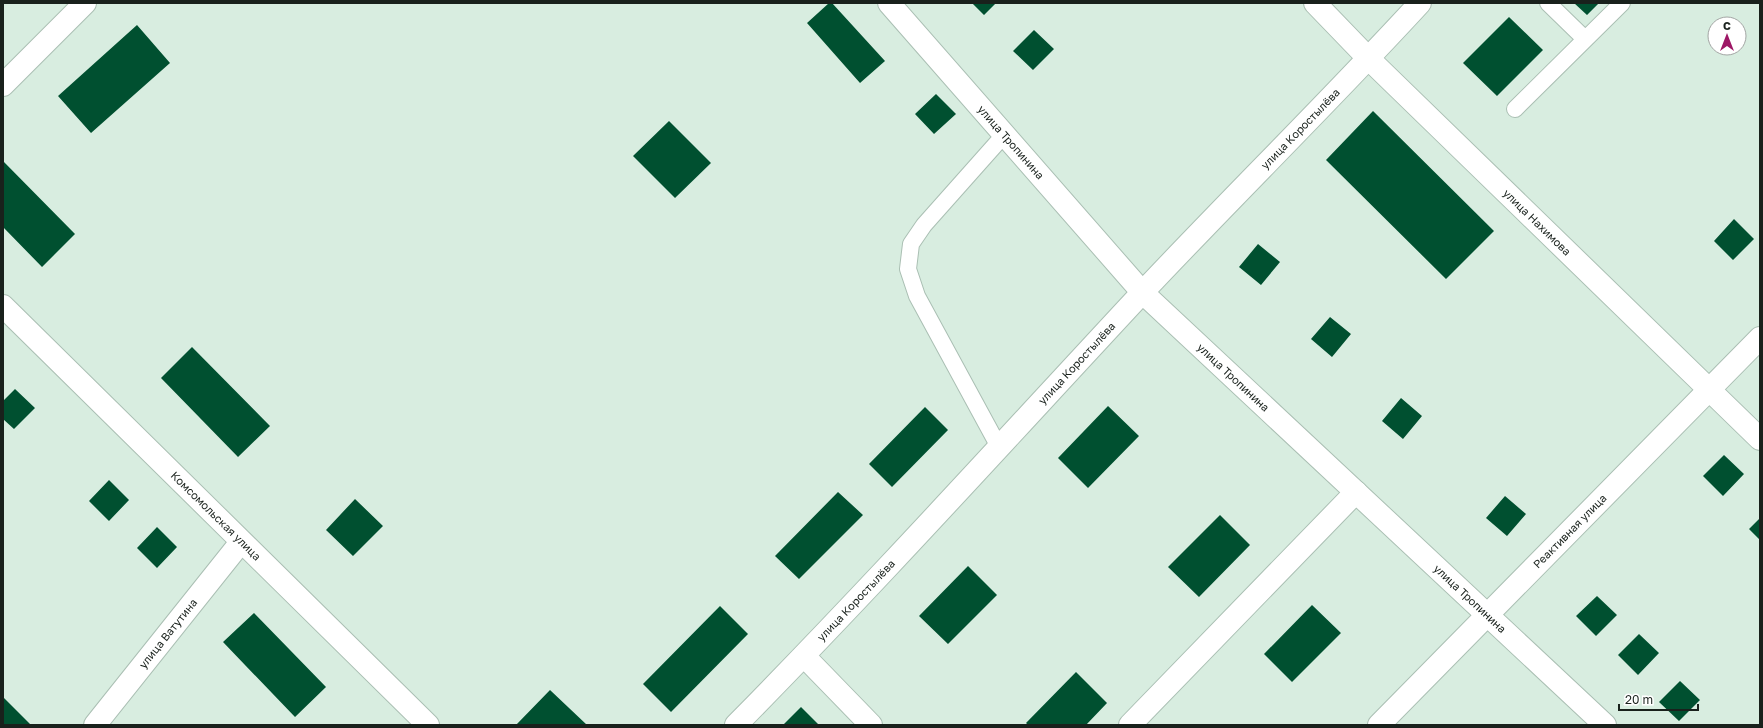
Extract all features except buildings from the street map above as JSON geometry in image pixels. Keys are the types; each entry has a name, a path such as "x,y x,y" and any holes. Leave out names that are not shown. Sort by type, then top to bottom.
{"street":[{"path":"3,85 85,3"},
{"name":"улица Тропинина","path":"889,3 1142,293 1356,492 1486,616 1605,725"},
{"name":"улица Нахимова","path":"1316,3 1369,59 1760,439"},
{"name":"улица Коростылёва","path":"736,725 804,656 1142,293 1369,59 1420,3"},
{"name":"Комсомольская улица","path":"3,306 428,725"},
{"name":"Реактивная улица","path":"1379,725 1760,338"},
{"path":"1130,725 1356,492"},
{"name":"улица Ватутина","path":"95,725 241,542"},
{"path":"804,656 871,725"}],"lane":[{"path":"1548,3 1585,39"},
{"path":"1515,109 1622,3"},
{"path":"999,447 917,296 908,269 911,244 924,225 1004,135"}]}
